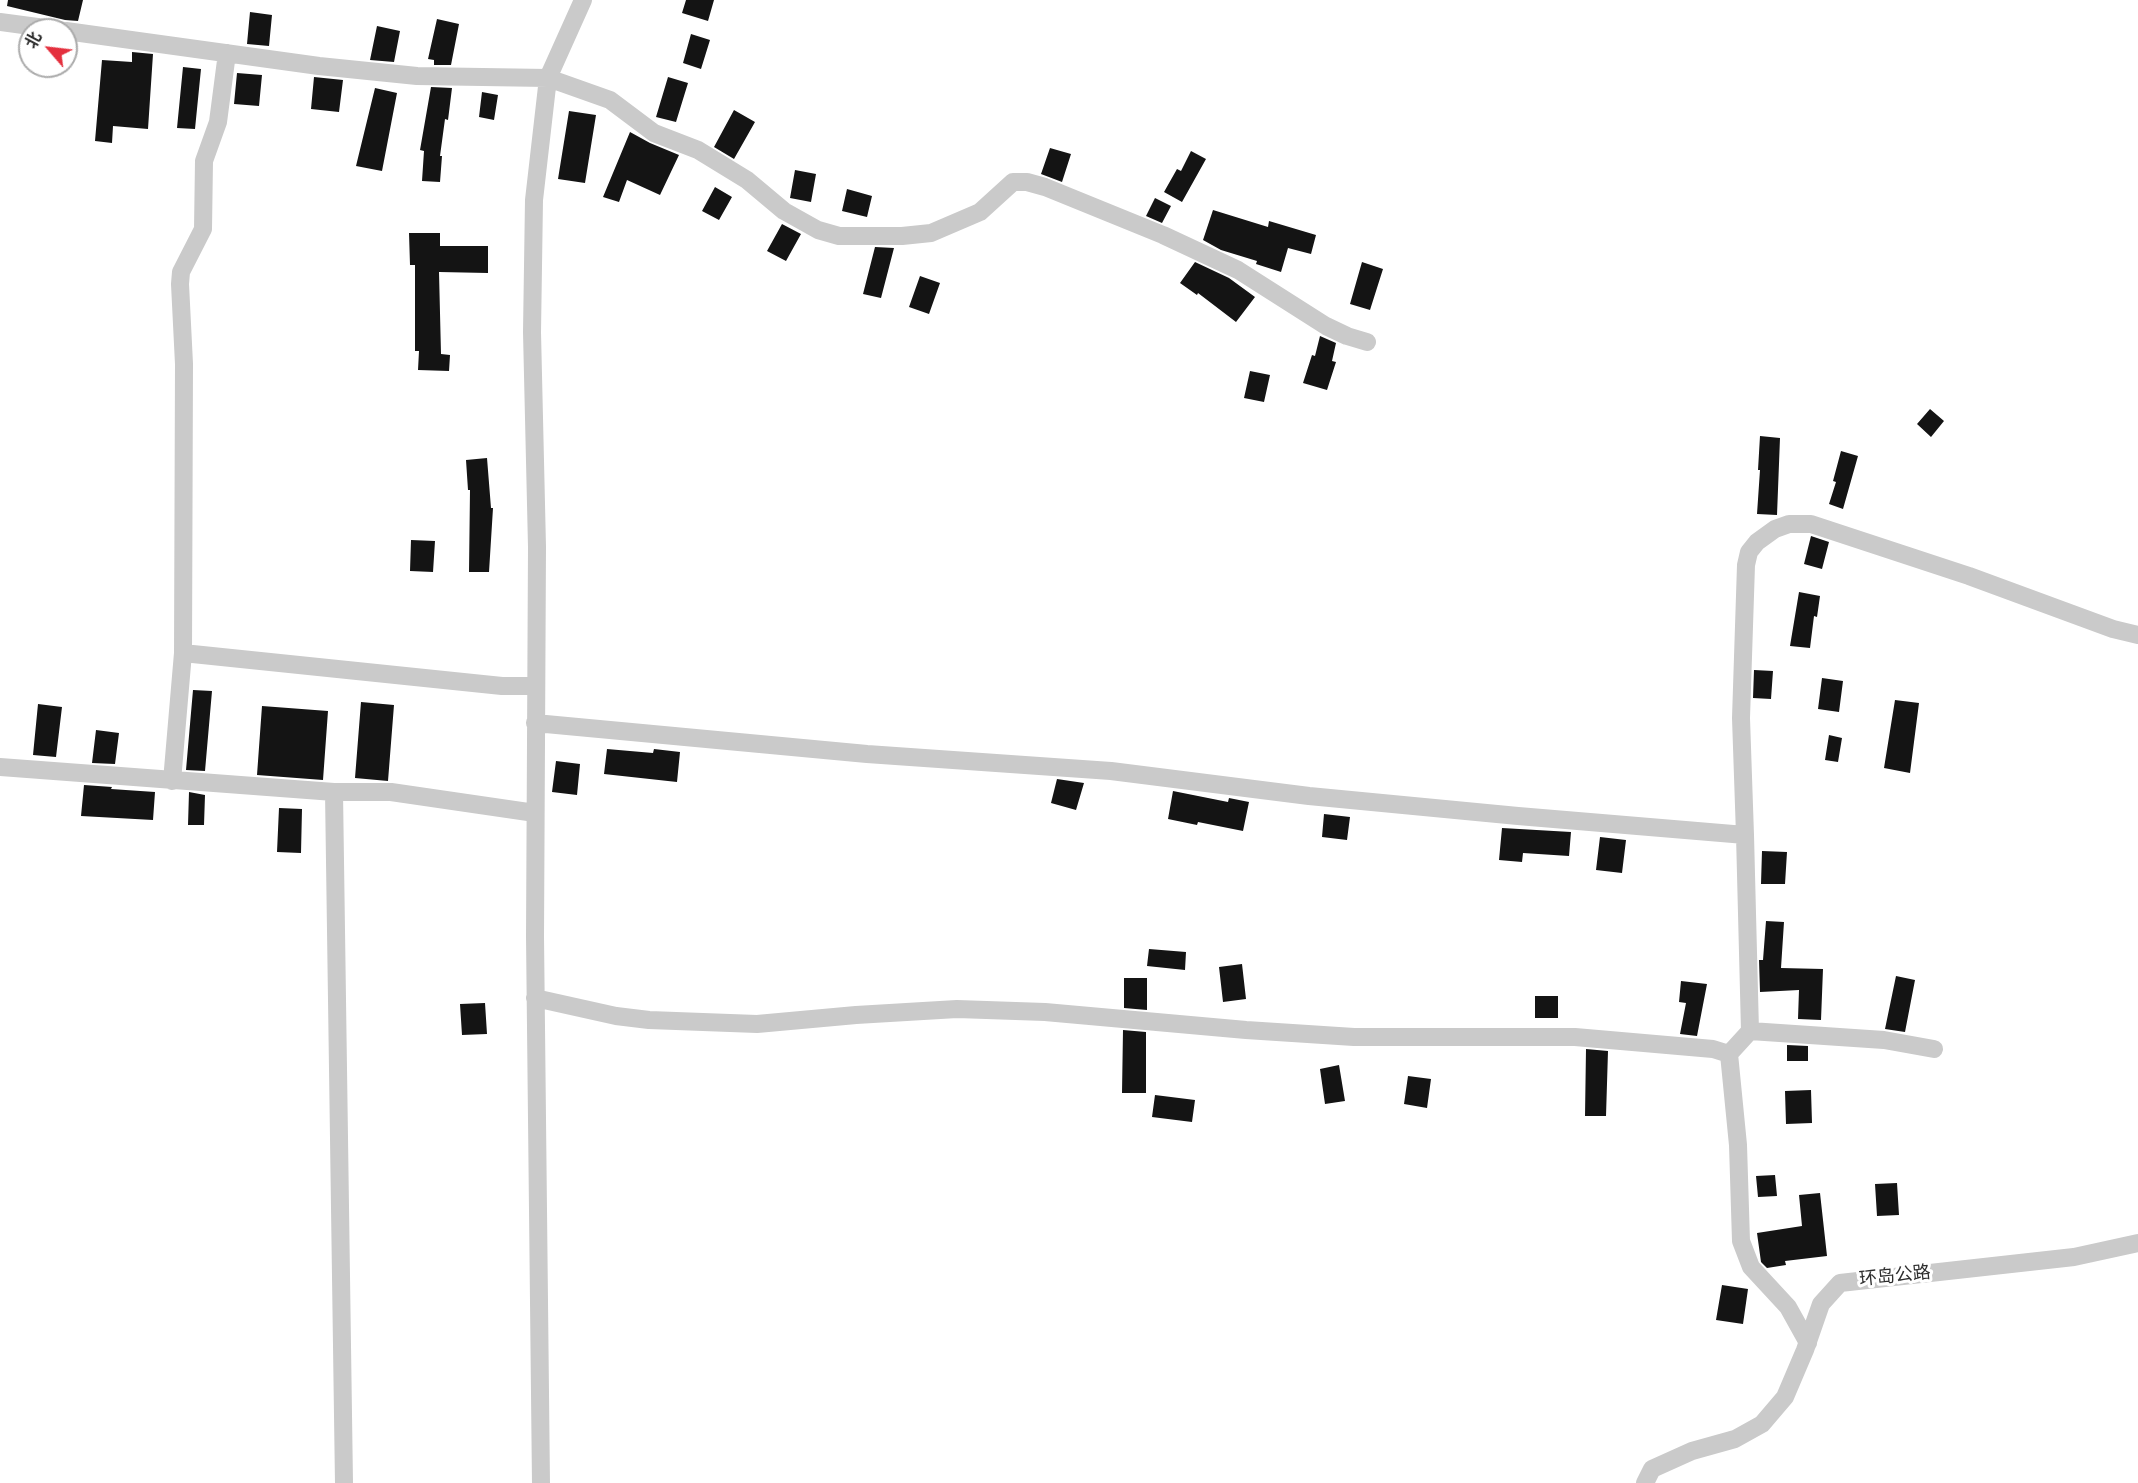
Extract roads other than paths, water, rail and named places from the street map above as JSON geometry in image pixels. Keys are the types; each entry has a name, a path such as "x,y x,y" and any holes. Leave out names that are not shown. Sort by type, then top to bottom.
{"street":[{"path":"541,1483 535,998 537,547 532,332 534,200 549,78 583,0"},
{"path":"0,22 18,24"},
{"path":"78,33 320,66 417,76 549,78 610,100 654,133 698,150 747,180 784,211 818,230 839,236 902,236 932,233 980,212 1014,182 1027,182 1045,187 1185,245 1238,270 1326,326 1367,342"},
{"path":"172,781 183,653 184,364 180,284 181,273 203,229 204,161 218,122 227,53"},
{"path":"1808,1343 1788,1307 1751,1268 1741,1241 1738,1144 1729,1054 1750,1031 1741,718 1746,565 1749,552 1757,542 1775,529 1789,524 1811,524 1969,576 2113,629 2138,635"},
{"path":"183,653 502,686 535,686"},
{"path":"535,723 867,754 1111,771 1309,796 1745,835"},
{"path":"0,767 334,792 391,792 535,813"},
{"path":"334,792 344,1483"},
{"path":"535,998 616,1016 649,1020 757,1024 957,1009 1045,1012 1353,1037 1575,1037 1713,1049 1729,1054"},
{"path":"1750,1031 1884,1040 1934,1049"},
{"name":"环岛公路","path":"1645,1483 1652,1469 1692,1451 1735,1439 1762,1424 1785,1397 1808,1343 1821,1304 1840,1283 2073,1257 2138,1243"}]}
